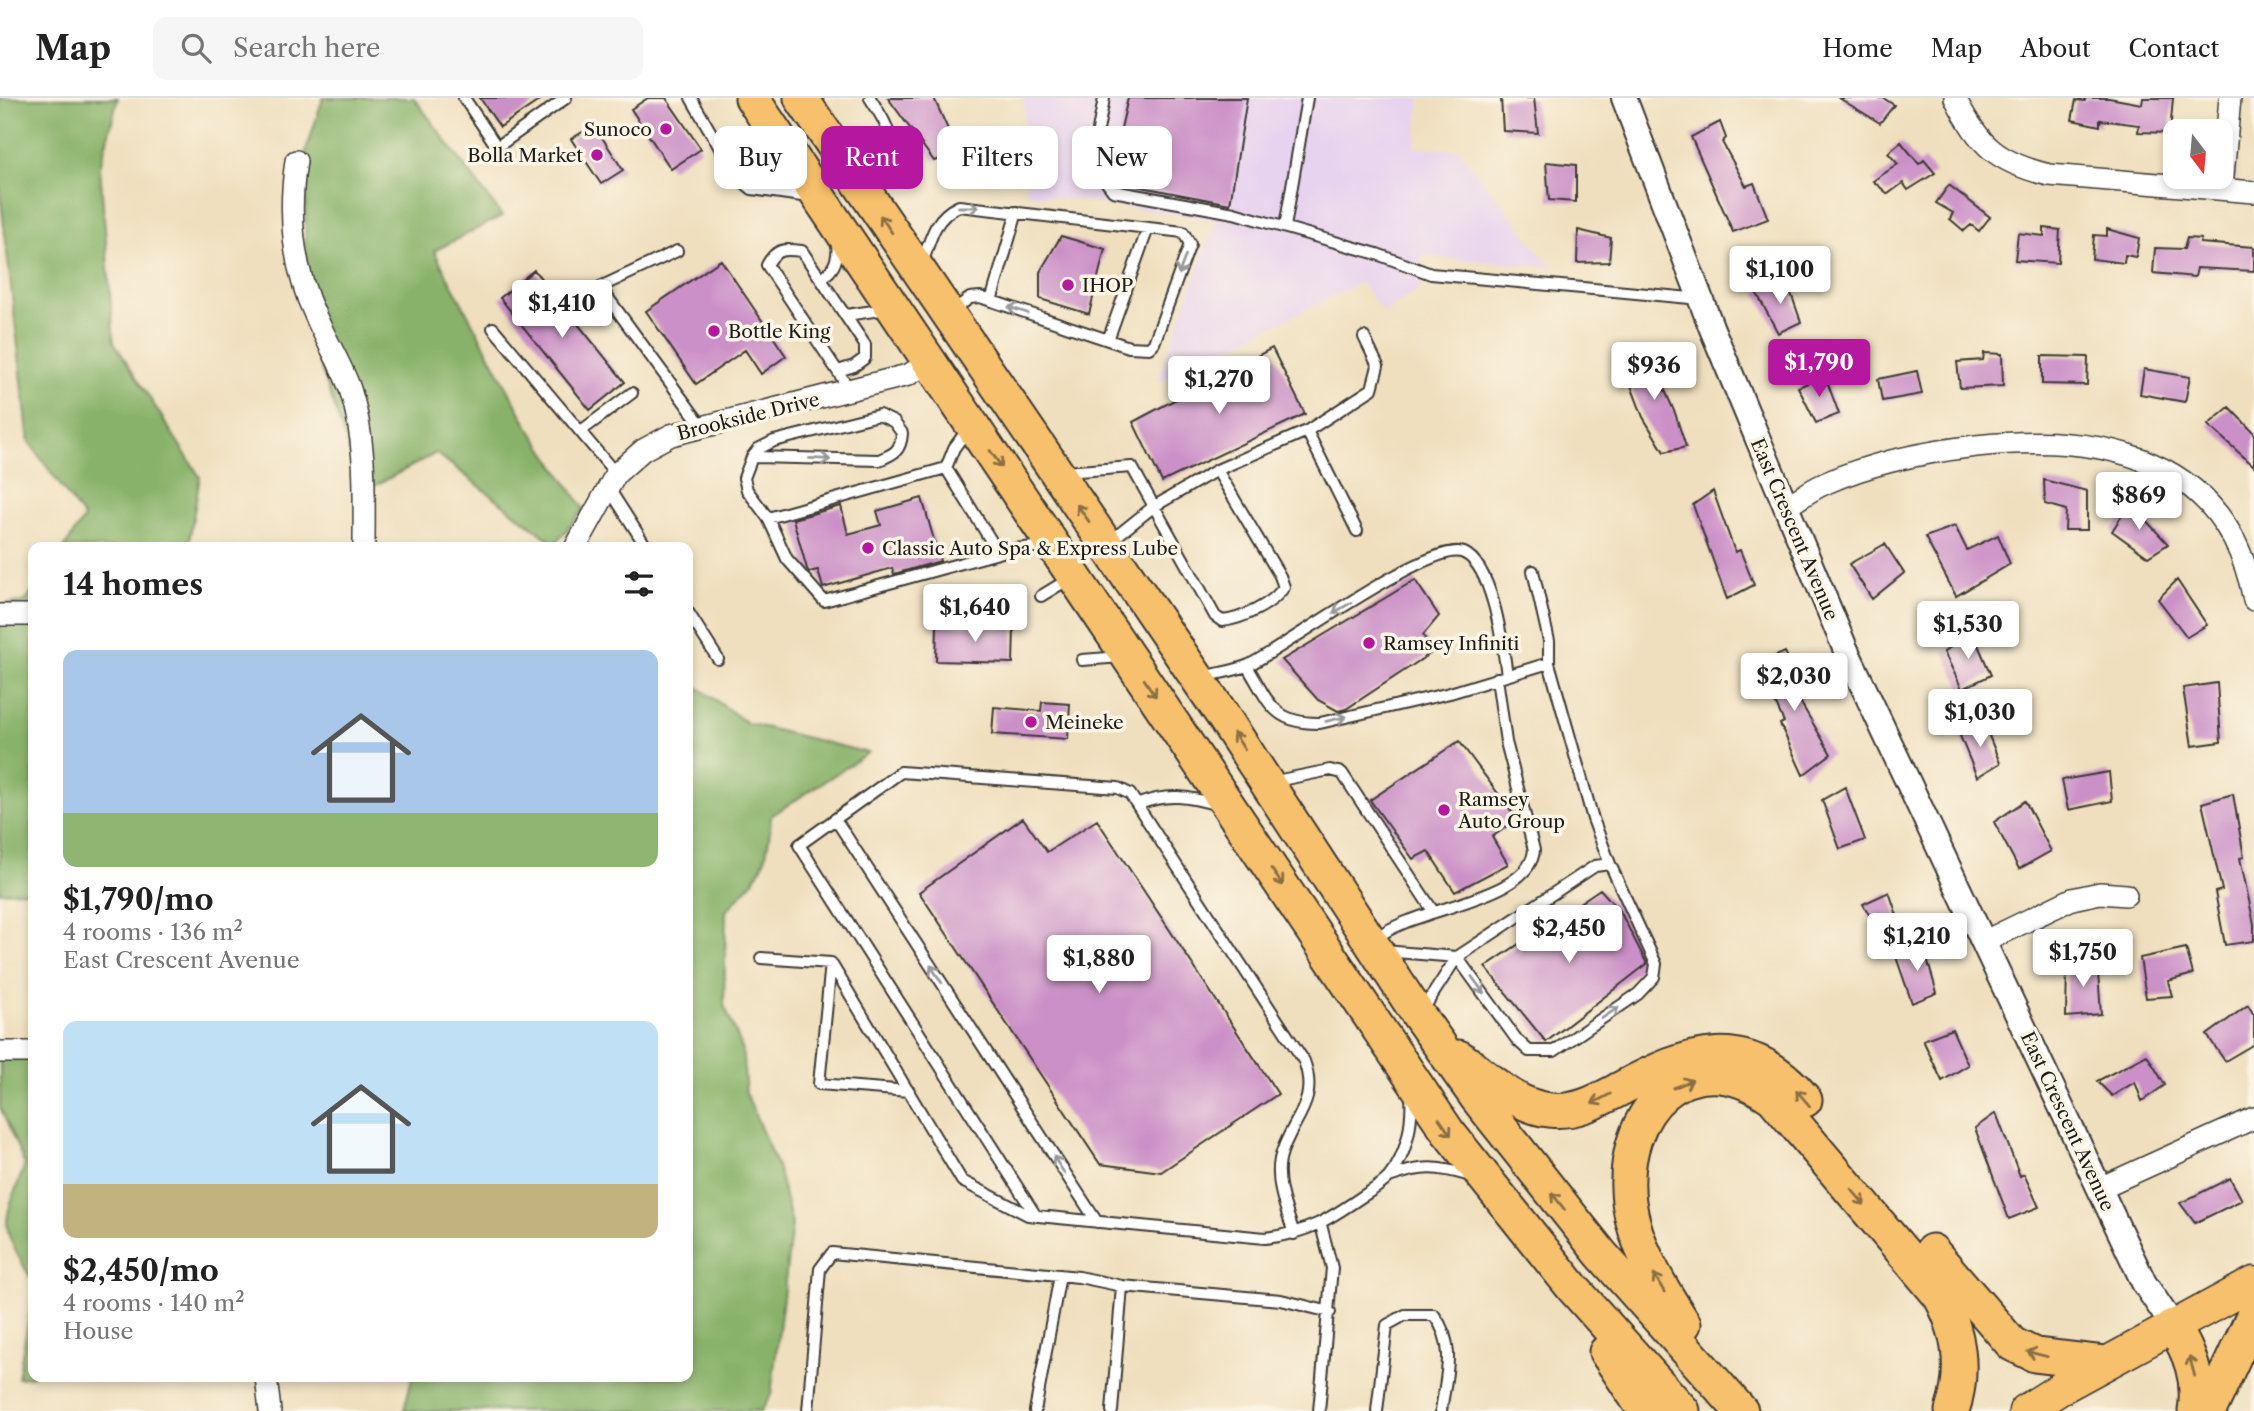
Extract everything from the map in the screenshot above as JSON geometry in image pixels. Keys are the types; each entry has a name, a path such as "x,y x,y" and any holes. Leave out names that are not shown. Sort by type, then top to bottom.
{"highway":[{"path":"752,98 1448,1132 1573,1288 1683,1411"},
{"path":"801,98 821,128"},
{"path":"862,189 1196,678 1376,946 1419,1016 1477,1098 1601,1254 1737,1407"},
{"path":"1439,1043 1517,1099 1548,1110 1563,1111 1590,1104 1664,1066 1691,1056 1725,1053 1759,1061 1796,1089 2012,1344 2035,1355 2104,1363"},
{"path":"1737,1407 1656,1280 1639,1241 1629,1203 1628,1160 1640,1122 1661,1097 1687,1081 1703,1077 1733,1078 1762,1089 1773,1098 1931,1285 1948,1312 1958,1344 1959,1378 1952,1411"},
{"path":"1510,1212 1644,1411"},
{"path":"2209,1411 2254,1314"},
{"path":"2172,1326 2190,1356 2195,1375 2194,1411"}],"main road":[{"path":"2025,1411 2104,1363 2254,1283"}],"street":[{"name":"East Crescent Avenue","path":"1624,98 1700,299 1785,508 1846,648 2144,1283 2172,1326"},
{"path":"1955,98 1979,141 1999,157 2020,168 2049,175 2163,183"},
{"path":"2228,119 2230,98"},
{"path":"296,161 292,213 302,281 315,316 350,389 359,426 364,463 364,542"},
{"path":"2233,189 2254,192"},
{"name":"Brookside Drive","path":"578,542 612,480 643,450 671,435 908,375 930,362"},
{"path":"1785,508 1824,484 1854,471 1942,450 2020,441 2111,448 2164,468 2206,501 2238,547 2254,600"},
{"path":"0,615 28,615"},
{"path":"1983,942 2072,899 2099,892 2126,895"},
{"path":"0,1052 28,1052"},
{"path":"2100,1188 2254,1118"},
{"path":"267,1382 270,1411"}],"lane":[{"path":"464,98 497,147 566,98"},
{"path":"691,98 721,155 736,176 752,189 827,210 838,255 831,272 822,278"},
{"path":"870,98 888,126"},
{"path":"1104,98 1095,160 1101,178 1113,191 1234,213 1377,254 1431,274 1700,299"},
{"path":"1285,227 1307,98"},
{"path":"919,274 934,227 948,211 971,206 1183,232 1190,244 1154,344 1141,350 991,301 970,298 947,315"},
{"path":"991,301 1017,212"},
{"path":"1108,340 1148,228"},
{"path":"838,371 854,366 865,358 865,345 802,251 783,249 772,255 767,265 850,390"},
{"path":"677,251 600,287 702,426"},
{"path":"846,315 880,308 894,310"},
{"path":"493,328 581,431 612,480 644,542"},
{"path":"1106,545 1153,507 1217,470 1307,431 1372,389 1378,366 1364,337"},
{"path":"581,431 632,393"},
{"path":"752,457 879,460 895,454 902,444 902,433 894,422 879,415 774,441 758,449 752,457 744,478 747,490 768,519 787,559 824,601 1013,548 1055,546"},
{"path":"946,468 954,448 971,424"},
{"path":"1307,431 1357,531"},
{"path":"1055,473 1132,467 1215,615 1222,621 1232,620 1277,598 1284,587 1217,470"},
{"path":"768,519 946,468"},
{"path":"946,468 998,552"},
{"path":"1196,678 1247,666 1401,572 1450,551 1462,552 1471,558 1490,592 1502,677 1506,742 1534,850 1533,864 1516,881 1489,894 1389,927 1376,946 1457,957 1517,1040 1529,1051 1554,1051 1638,994 1654,977 1656,964 1610,864 1593,818 1549,663 1549,641 1533,571"},
{"path":"1041,596 1075,575"},
{"path":"693,619 719,659"},
{"path":"1082,660 1128,656"},
{"path":"1247,666 1269,703 1285,719 1300,723 1320,723 1549,663"},
{"path":"1266,783 1330,770 1342,773 1433,911"},
{"path":"1036,1216 799,845 901,772 1118,788 1130,793 1304,1061 1311,1080 1309,1095 1280,1156 1279,1172 1294,1234"},
{"path":"1139,804 1167,795 1191,797 1229,808"},
{"path":"836,820 1097,1222"},
{"path":"1419,1016 1457,957 1595,866 1610,864"},
{"path":"761,958 831,963"},
{"path":"831,963 820,1084 909,1091"},
{"path":"831,963 962,1181 1007,1207 1036,1216 1265,1238 1294,1234 1321,1225 1389,1177 1417,1167 1440,1167 1486,1180"},
{"path":"1389,1177 1413,1118 1409,1072"},
{"path":"1319,1411 1332,1268 1321,1225"},
{"path":"808,1411 820,1269 832,1253 1060,1275 1122,1286 1281,1300 1329,1312"},
{"path":"1035,1411 1060,1275"},
{"path":"1112,1411 1122,1286"},
{"path":"1377,1411 1387,1325 1405,1315 1434,1315 1446,1331 1449,1352 1441,1411"}],"shaded area":[{"path":"1024,98 1420,98 1415,147 1459,150 1551,267 1422,256 1419,290 1383,313 1361,282 1157,383 1216,220 1026,193 1026,189 1058,189 1058,126 1025,126"}],"green space":[{"path":"0,98 118,98 100,167 114,342 200,477 189,542 68,542 84,518 29,442 0,192"},
{"path":"323,98 414,98 502,216 434,251 526,423 584,509 557,542 552,542 436,453 363,492 305,321 306,151"},
{"path":"28,598 28,891 0,892 0,605 26,601"},
{"path":"693,684 747,723 868,753 771,816 765,859 755,878 726,911 724,1005 742,1048 746,1093 778,1169 792,1224 771,1395 761,1411 404,1411 411,1382 693,1382"},
{"path":"0,1057 28,1060 28,1273 14,1248 7,1226 11,1202 25,1165 0,1107"},
{"path":"28,1322 28,1377 18,1378"}],"building":[{"path":"480,98 543,98 500,127"},
{"name":"Sunoco","path":"648,98 666,98 701,149 671,169 631,109"},
{"path":"888,98 934,98 946,126 937,126 937,160 934,161 923,146 923,126 908,126"},
{"path":"1128,98 1247,98 1230,204 1152,189 1172,189 1172,126 1122,126"},
{"path":"1501,98 1534,98 1538,133 1503,131"},
{"path":"1839,98 1883,98 1894,105 1880,123"},
{"path":"2086,98 2109,98 2142,104 2143,98 2173,98 2171,119 2163,119 2163,133 2138,132 2139,125 2100,120 2100,126 2072,120 2076,100 2085,101"},
{"path":"1720,122 1726,138 1722,142 1746,186 1754,183 1768,219 1733,232 1691,137"},
{"name":"Bolla Market","path":"594,125 623,170 601,184 571,139"},
{"path":"1901,142 1919,164 1924,160 1935,173 1908,190 1903,183 1888,194 1873,181 1898,164 1888,153"},
{"path":"1546,162 1576,165 1576,202 1549,200"},
{"path":"1949,185 1990,217 1979,231 1971,225 1964,231 1950,219 1953,213 1936,203"},
{"path":"2044,228 2060,230 2058,263 2015,260 2018,233 2044,236"},
{"path":"2107,229 2139,238 2136,257 2125,255 2124,263 2092,259 2094,235 2107,236"},
{"path":"1578,230 1611,238 1609,262 1577,263"},
{"name":"IHOP","path":"1061,236 1105,249 1089,314 1040,299 1040,272"},
{"path":"2187,238 2201,239 2200,243 2254,247 2254,271 2197,268 2195,277 2153,273 2155,248 2184,249"},
{"name":"Bottle King","path":"721,260 786,356 761,374 745,350 696,384 646,311"},
{"path":"534,270 625,382 590,410 500,298"},
{"path":"1786,279 1801,322 1778,333 1756,292"},
{"path":"1272,348 1305,414 1162,482 1133,422"},
{"path":"1647,350 1675,413 1686,447 1664,452 1643,417 1622,362"},
{"path":"1984,353 2002,354 2003,386 1960,388 1957,362 1983,360"},
{"path":"2042,356 2088,357 2087,385 2042,384"},
{"path":"2144,369 2190,377 2185,402 2140,394"},
{"path":"1917,371 1922,394 1882,401 1878,379"},
{"path":"1825,376 1839,414 1816,423 1798,387"},
{"path":"2229,407 2254,433 2254,466 2208,425"},
{"path":"2044,480 2087,491 2087,530 2065,530 2066,510 2045,504"},
{"path":"1713,491 1735,552 1740,550 1754,585 1727,599 1693,505"},
{"name":"Classic Auto Spa & Express Lube","path":"922,498 940,561 894,574 892,568 823,588 818,570 809,572 807,569 793,519 841,506 848,534 881,525 877,511"},
{"path":"2130,503 2168,544 2148,557 2112,531"},
{"path":"1955,526 1967,550 1998,535 2010,564 1956,596 1925,537"},
{"path":"1885,544 1904,573 1872,599 1849,564"},
{"name":"Ramsey Infiniti","path":"1415,580 1439,616 1423,635 1434,651 1346,709 1338,711 1318,700 1282,660"},
{"path":"2177,580 2207,625 2187,637 2158,599"},
{"path":"937,625 1014,627 1013,663 936,661"},
{"path":"1972,631 1991,675 1962,689 1944,652"},
{"path":"1785,652 1803,696 1798,698 1831,754 1803,775 1780,724 1784,722 1758,664"},
{"path":"2217,683 2221,742 2192,746 2183,688"},
{"name":"Meineke","path":"1042,702 1070,704 1068,739 992,734 994,707 1041,711"},
{"path":"1983,721 2000,763 1977,777 1960,736"},
{"name":"Ramsey Auto Group","path":"1459,741 1517,819 1492,837 1508,864 1455,892 1428,851 1413,859 1370,800"},
{"path":"2109,772 2112,801 2068,810 2062,780"},
{"path":"1845,787 1865,840 1840,849 1822,800"},
{"path":"2233,794 2244,857 2240,858 2254,924 2254,941 2225,945 2215,892 2222,890 2202,803"},
{"path":"2025,801 2051,851 2019,869 1994,822"},
{"path":"1023,818 1047,852 1097,820 1278,1094 1161,1172 1100,1164 919,892"},
{"path":"1600,889 1620,911 1647,964 1546,1042 1485,967"},
{"path":"1889,892 1899,921 1879,932 1863,904"},
{"path":"1923,945 1937,993 1912,1003 1895,954"},
{"path":"2186,948 2193,974 2168,981 2172,996 2146,998 2140,958"},
{"path":"2097,959 2101,1014 2066,1017 2067,964"},
{"path":"2248,1005 2254,1015 2254,1044 2225,1061 2207,1035"},
{"path":"1952,1029 1968,1065 1942,1081 1923,1040"},
{"path":"2147,1055 2165,1085 2142,1101 2135,1082 2112,1096 2097,1081"},
{"path":"1996,1113 2020,1176 2024,1174 2039,1207 2009,1219 1975,1128"},
{"path":"2230,1178 2242,1200 2195,1223 2180,1203"}],"place":[{"name":"Sunoco","path":"666,129"},
{"name":"Bolla Market","path":"597,155"},
{"name":"IHOP","path":"1068,285"},
{"name":"Bottle King","path":"714,331"},
{"name":"Classic Auto Spa & Express Lube","path":"868,548"},
{"name":"Ramsey Infiniti","path":"1369,643"},
{"name":"Meineke","path":"1031,722"},
{"name":"Ramsey Auto Group","path":"1444,810"}]}
